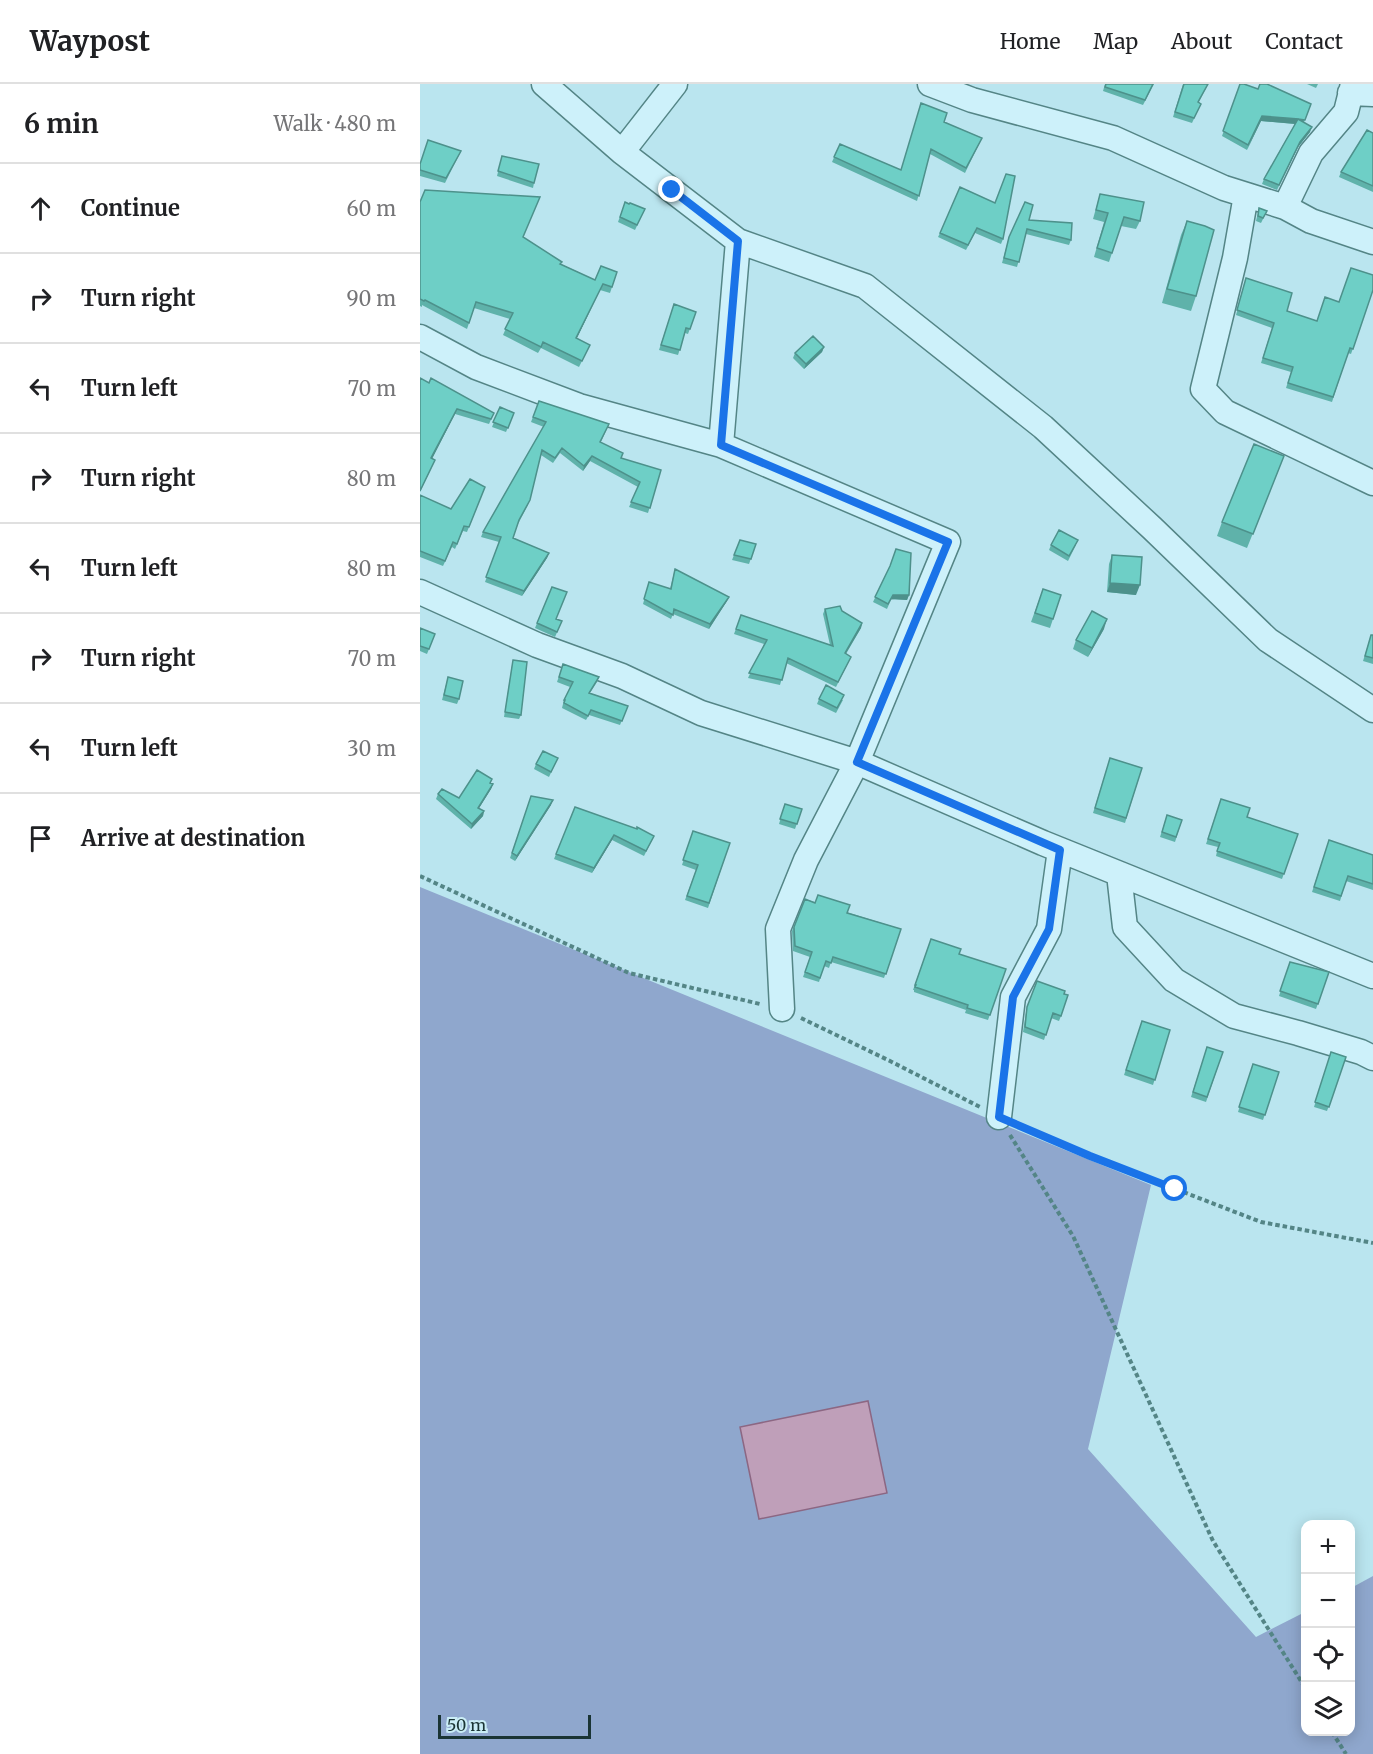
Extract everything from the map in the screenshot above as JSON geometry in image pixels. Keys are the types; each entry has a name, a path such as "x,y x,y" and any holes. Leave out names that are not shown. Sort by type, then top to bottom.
{"street":[{"path":"544,84 622,152 738,241 865,286 1043,427 1268,640 1373,710"},
{"path":"622,152 675,84"},
{"path":"930,84 972,100 1113,138 1224,188 1285,207 1311,221 1373,242"},
{"path":"1285,207 1311,153 1346,112 1359,91"},
{"path":"1246,195 1235,258 1203,388 1225,412 1373,483"},
{"path":"721,445 738,241"},
{"path":"420,337 476,367 579,406 721,445 948,542 857,762 806,860 778,929 782,1009"},
{"path":"420,592 537,645 622,676 701,713 857,762 1060,850 1373,976"},
{"path":"999,1117 1013,997 1049,929 1060,850"},
{"path":"1119,873 1125,927 1174,980 1234,1016 1361,1052 1373,1058"}],"path":[{"path":"420,876 629,973 782,1009 999,1117 1090,1156 1261,1221 1373,1243"},
{"path":"999,1117 1073,1236 1213,1541 1301,1683"},
{"path":"1335,1736 1346,1754"}],"shaded area":[{"path":"420,887 1151,1185 1088,1449 1256,1637 1301,1614 1301,1736 1355,1736 1355,1586 1373,1576 1373,1754 420,1754"},
{"path":"868,1401 887,1493 759,1519 740,1427"}],"building":[{"path":"1106,84 1153,84 1145,100 1105,87"},
{"path":"1184,84 1208,84 1198,102 1201,104 1194,118 1175,112"},
{"path":"1240,84 1258,89 1260,84 1267,84 1311,104 1305,120 1262,116 1248,145 1223,131"},
{"path":"921,103 947,113 944,122 982,138 966,168 931,149 919,196 834,157 840,144 901,170"},
{"path":"1298,119 1312,127 1300,142 1279,185 1264,179"},
{"path":"1367,130 1373,133 1373,186 1341,172"},
{"path":"428,140 461,151 446,178 420,170"},
{"path":"502,156 539,164 534,183 498,171"},
{"path":"1006,174 1015,176 1003,239 977,228 968,245 940,233 960,187 995,203"},
{"path":"425,190 540,197 523,237 562,262 560,264 595,280 601,266 617,272 612,287 603,284 576,338 590,345 582,361 543,342 541,347 505,329 513,313 476,302 469,323 420,299 420,202"},
{"path":"1100,194 1144,202 1140,221 1124,217 1112,253 1097,248 1108,213 1096,210"},
{"path":"625,202 645,209 637,225 620,217"},
{"path":"1025,202 1033,205 1029,220 1072,223 1071,240 1027,229 1019,262 1004,258 1009,237"},
{"path":"1259,208 1267,211 1263,218 1258,216"},
{"path":"1187,221 1214,230 1196,296 1167,289"},
{"path":"1351,268 1373,275 1373,290 1353,349 1350,348 1333,397 1288,383 1293,367 1263,358 1274,323 1237,310 1246,278 1292,293 1287,311 1317,321 1325,297 1339,302"},
{"path":"674,304 696,312 690,329 686,328 680,350 661,345"},
{"path":"813,336 824,347 806,364 795,353"},
{"path":"420,378 429,383 431,378 494,413 491,419 457,409 431,458 435,460 420,491"},
{"path":"539,401 609,424 600,442 623,453 621,458 661,470 650,508 631,502 640,482 592,456 584,466 562,448 555,458 542,450 530,500 519,520 513,538 549,553 524,591 486,577 501,537 483,532 546,422 533,417"},
{"path":"500,407 514,413 508,428 493,422"},
{"path":"1254,444 1284,456 1253,534 1222,522"},
{"path":"470,479 485,487 469,527 464,526 457,544 453,542 445,561 420,551 420,495 451,509"},
{"path":"1059,530 1078,540 1069,556 1051,545"},
{"path":"740,540 756,544 751,559 734,555"},
{"path":"896,549 911,553 909,595 893,595 888,604 875,597"},
{"path":"1112,555 1142,557 1140,585 1110,583"},
{"path":"675,569 729,597 710,624 674,609 673,615 644,599 649,582 671,589"},
{"path":"552,587 567,592 556,619 562,621 557,632 537,623"},
{"path":"1043,589 1061,595 1053,619 1035,613"},
{"path":"840,606 842,611 862,623 845,653 851,657 838,682 788,658 782,680 749,673 767,640 736,629 741,615 833,646 825,609"},
{"path":"1092,611 1107,619 1092,648 1076,640"},
{"path":"420,628 435,634 429,649 420,646"},
{"path":"1371,635 1373,635 1373,658 1365,656"},
{"path":"513,660 527,662 521,715 505,712"},
{"path":"563,664 599,677 589,693 628,706 622,721 591,710 588,716 564,703 573,682 559,677"},
{"path":"448,677 463,681 459,699 444,695"},
{"path":"826,685 844,695 837,708 819,699"},
{"path":"543,751 558,758 551,772 536,764"},
{"path":"1110,758 1142,768 1126,818 1095,808"},
{"path":"477,770 492,779 490,783 493,784 478,808 484,811 472,824 438,794 442,789 459,798"},
{"path":"531,796 553,800 517,856 512,853"},
{"path":"1221,799 1250,808 1247,817 1298,834 1284,874 1217,851 1220,843 1208,839"},
{"path":"785,804 802,809 797,824 780,819"},
{"path":"575,807 637,829 637,827 654,836 646,851 614,835 594,868 556,854"},
{"path":"1167,815 1182,820 1176,837 1162,832"},
{"path":"693,831 730,843 709,903 687,896 698,865 683,860"},
{"path":"1329,840 1373,855 1373,884 1348,876 1341,896 1314,887"},
{"path":"818,895 850,905 847,913 901,929 886,974 833,957 831,963 826,961 820,978 805,972 812,952 795,946 794,927 805,899 815,903"},
{"path":"931,939 961,949 959,954 1006,969 990,1015 915,987"},
{"path":"1290,962 1329,972 1318,1004 1280,991"},
{"path":"1037,981 1065,991 1064,994 1068,995 1061,1016 1053,1013 1046,1035 1025,1027 1027,1007"},
{"path":"1142,1021 1170,1030 1155,1080 1126,1070"},
{"path":"1207,1047 1223,1052 1207,1097 1193,1092"},
{"path":"1331,1052 1346,1057 1329,1107 1315,1102"},
{"path":"1253,1064 1279,1072 1265,1115 1239,1107"}],"route":[{"path":"672,190 738,241 721,445 948,542 857,762 1060,850 1049,929 1013,997 999,1117 1175,1189"}]}
